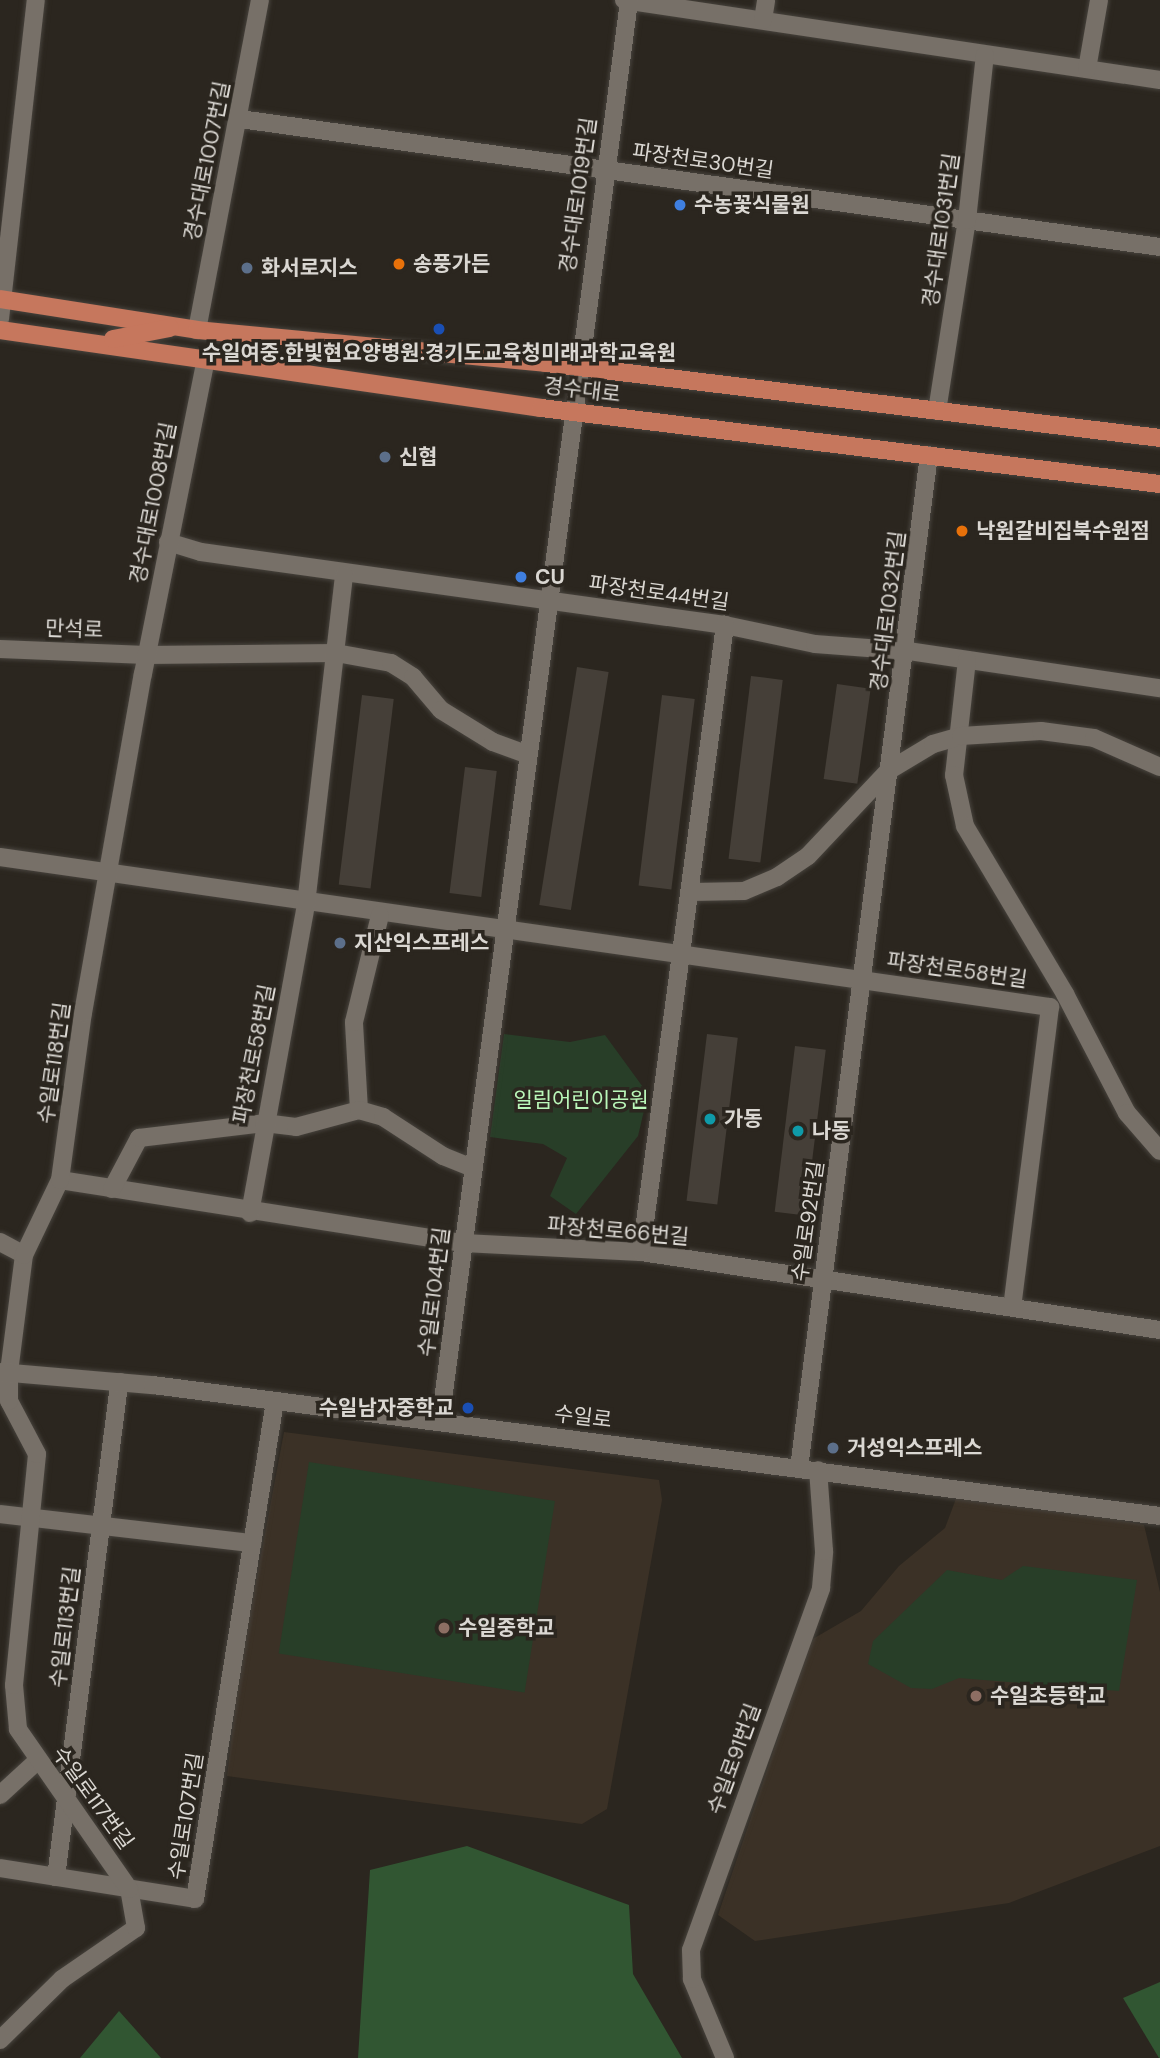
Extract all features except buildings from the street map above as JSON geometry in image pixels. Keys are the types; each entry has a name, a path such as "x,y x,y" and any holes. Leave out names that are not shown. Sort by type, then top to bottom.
{"main road":[{"name":"경수대로","path":"0,299 197,330 577,367 1160,439"},
{"path":"111,347 114,337 142,337 174,327"},
{"name":"경수대로","path":"0,330 206,360 572,404 929,455 1160,484"}],"street":[{"path":"0,319 0,299 36,0"},
{"name":"경수대로1007번길","path":"197,330 240,119 260,0"},
{"path":"624,0 1160,80"},
{"path":"763,20 766,0"},
{"path":"1087,69 1098,0"},
{"name":"경수대로1019번길","path":"548,600 577,367 629,1"},
{"name":"경수대로1031번길","path":"937,411 967,220 985,55"},
{"name":"파장천로30번길","path":"240,119 1160,247"},
{"name":"경수대로1008번길","path":"110,872 146,655 206,360"},
{"name":"경수대로1032번길","path":"865,981 888,771 908,652 929,455"},
{"name":"파장천로44번길","path":"168,542 344,575 726,625 815,644 908,652 1160,688"},
{"path":"336,653 344,575"},
{"name":"수일로104번길","path":"440,1422 502,930 548,600"},
{"path":"641,1252 692,892 726,625"},
{"name":"만석로","path":"0,649 146,655"},
{"path":"146,655 336,653 391,663 413,677 442,709 493,742 526,754"},
{"name":"파장천로58번길","path":"250,1213 264,1123 306,904 336,653"},
{"path":"967,660 961,736 954,775 965,826 1065,994 1127,1113 1160,1151"},
{"path":"692,892 744,891 777,877 808,856 888,771 933,744 961,736 1041,731 1094,738 1160,768"},
{"name":"파장천로58번길","path":"0,857 380,915 683,954 1050,1007 1012,1306"},
{"name":"수일로118번길","path":"5,1372 24,1255 60,1180 83,1013 110,872"},
{"path":"359,1110 354,1022 380,915"},
{"name":"수일로92번길","path":"799,1468 865,981"},
{"path":"112,1189 139,1138 264,1123 296,1127 359,1110 383,1117 443,1156 473,1168"},
{"name":"파장천로66번길","path":"60,1180 250,1213 463,1242 641,1252 823,1283 1012,1306 1160,1330"},
{"path":"0,1242 24,1255"},
{"name":"수일로","path":"5,1372 119,1382 275,1401 1160,1516"},
{"name":"수일로117번길","path":"0,2040 62,1979 136,1928 129,1889 66,1793 37,1761 18,1729 15,1707 29,1518 37,1454 9,1401 5,1372"},
{"name":"수일로113번길","path":"55,1877 119,1382"},
{"name":"수일로107번길","path":"0,1868 195,1899 275,1401"},
{"name":"수일로91번길","path":"725,2058 692,1979 691,1950 821,1588 824,1551 818,1470"},
{"path":"0,1514 252,1543"},
{"path":"0,1795 37,1761"}],"shaded area":[{"name":"수일중학교","path":"284,1432 659,1480 662,1500 607,1809 582,1824 227,1776 240,1667"},
{"name":"수일초등학교","path":"960,1488 1144,1525 1160,1592 1160,1846 1009,1903 755,1941 718,1915 811,1640 861,1611 899,1566 945,1528"}],"green space":[{"name":"일림어린이공원","path":"504,1034 570,1042 605,1035 648,1094 638,1136 576,1214 550,1196 567,1158 543,1144 490,1137"},
{"path":"309,1462 555,1501 525,1693 279,1654"},
{"path":"1023,1566 1137,1580 1119,1691 959,1678 932,1689 911,1688 868,1664 873,1641 947,1570 1002,1580"},
{"path":"467,1846 629,1905 633,1974 682,2058 358,2058 370,1870"},
{"path":"1160,1982 1160,2058 1159,2058 1123,1998"},
{"path":"119,2011 161,2058 80,2058"}],"place":[{"name":"수농꽃식물원","path":"680,205"},
{"name":"송풍가든","path":"399,264"},
{"name":"화서로지스","path":"247,268"},
{"name":"수일여중.한빛현요양병원.경기도교육청미래과학교육원","path":"439,329"},
{"name":"신협","path":"385,457"},
{"name":"낙원갈비집북수원점","path":"962,531"},
{"name":"CU","path":"521,577"},
{"name":"지산익스프레스","path":"340,943"},
{"name":"가동","path":"710,1119"},
{"name":"나동","path":"798,1131"},
{"name":"수일남자중학교","path":"468,1408"},
{"name":"거성익스프레스","path":"833,1448"},
{"name":"수일중학교","path":"444,1628"},
{"name":"수일초등학교","path":"976,1696"}]}
